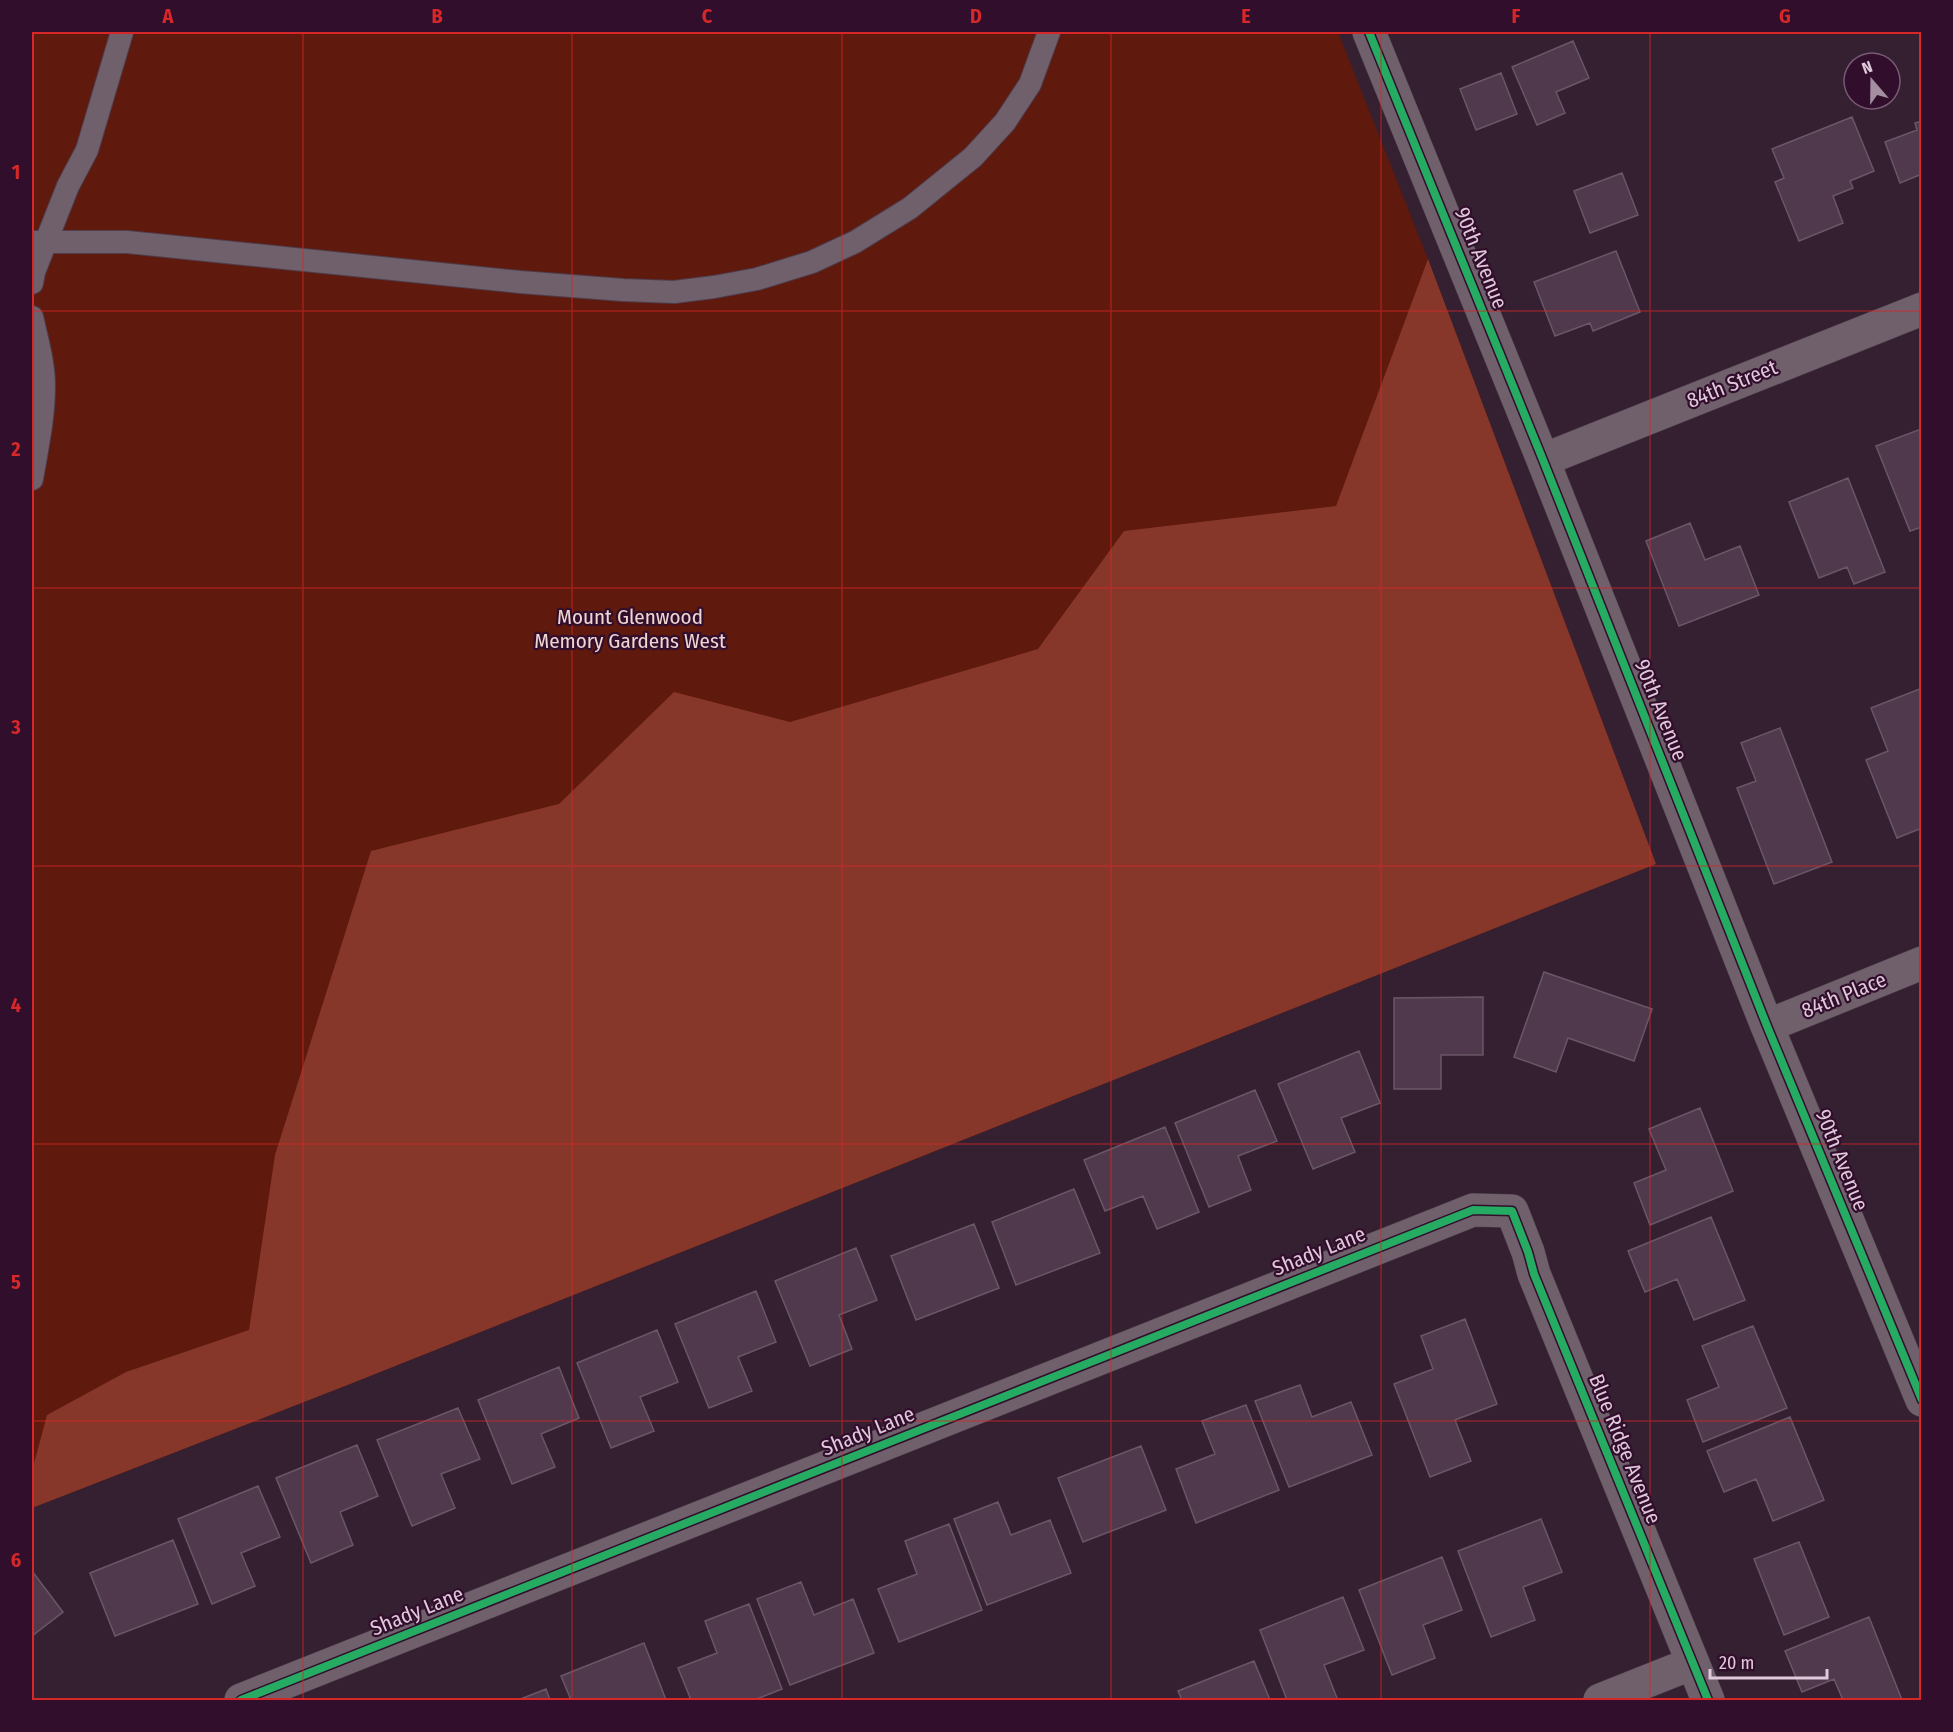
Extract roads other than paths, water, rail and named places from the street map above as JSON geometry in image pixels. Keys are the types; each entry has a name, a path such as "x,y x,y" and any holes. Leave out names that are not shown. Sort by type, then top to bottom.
{"street":[{"name":"90th Avenue","path":"1369,32 1543,460 1767,1026 1922,1400"},
{"name":"84th Street","path":"1543,460 1922,309"},
{"name":"84th Place","path":"1767,1026 1922,963"},
{"name":"Shady Lane","path":"241,1701 1440,1222 1473,1210 1512,1211"},
{"name":"Blue Ridge Avenue","path":"1512,1211 1534,1274 1708,1701"},
{"path":"1600,1701 1693,1663"}],"lane":[{"path":"32,283 39,241 87,150 122,32"},
{"path":"39,241 127,242 520,282 623,290 674,292 714,288 757,279 812,262 855,242 910,208 973,157 1005,122 1030,84 1048,32"},
{"path":"32,317 44,385 41,423 32,479"}],"park label":[{"name":"Mount Glenwood Memory Gardens West","path":"630,629"}]}
